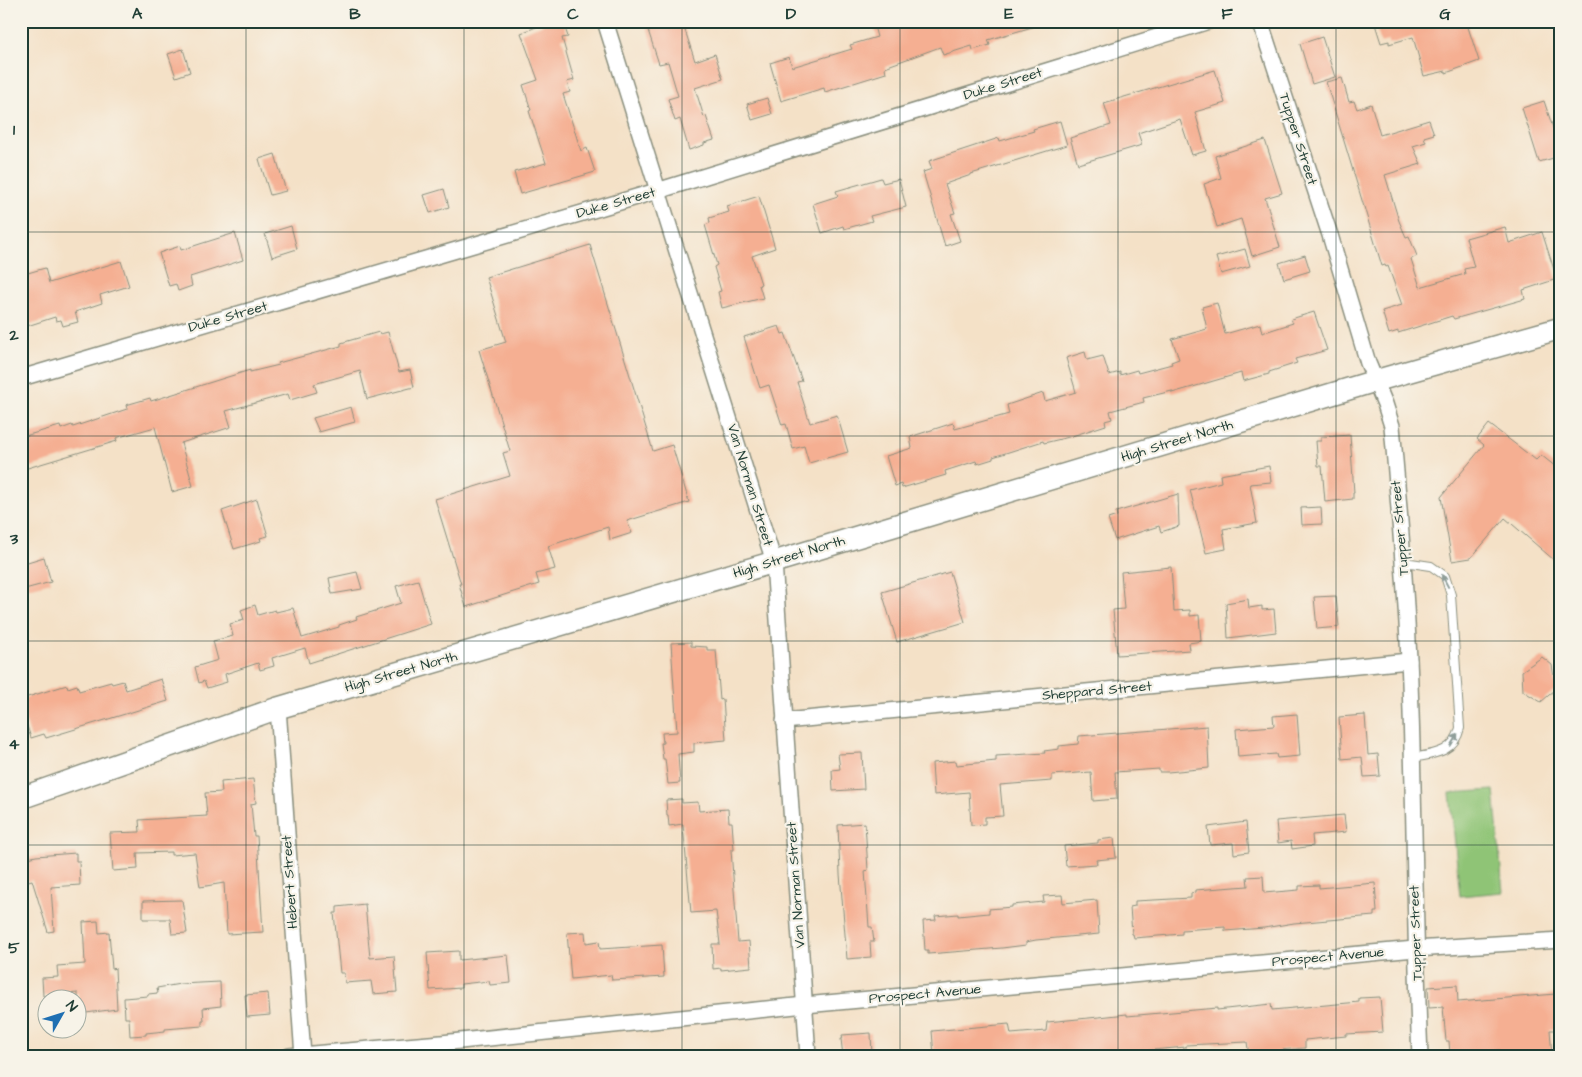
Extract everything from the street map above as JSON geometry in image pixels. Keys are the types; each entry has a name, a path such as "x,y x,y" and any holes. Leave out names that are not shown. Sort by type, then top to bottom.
{"main road":[{"name":"High Street North","path":"21,798 278,708 1561,328"}],"street":[{"name":"Van Norman Street","path":"605,21 774,562 808,1056"},
{"name":"Duke Street","path":"21,378 657,190 1209,21"},
{"name":"Tupper Street","path":"1260,21 1375,382 1386,404 1392,426 1404,562 1409,661 1415,949 1420,1056"},
{"name":"Sheppard Street","path":"784,720 1409,661"},
{"name":"Hebert Street","path":"278,708 298,1055"},
{"name":"Prospect Avenue","path":"298,1055 441,1043 805,1005 1415,949 1561,940"}],"lane":[{"path":"1404,562 1431,566 1444,576 1451,595 1460,728 1457,738 1449,748 1429,755 1412,758"}],"green space":[{"path":"1494,790 1503,892 1460,896 1450,793"}],"building":[{"path":"551,21 563,21 568,37 562,38 574,80 567,82 570,92 563,94 581,151 587,148 595,172 520,194 514,172 546,163 529,111 531,110 523,85 538,80 521,33"},
{"path":"645,21 682,21 695,61 715,54 723,79 695,88 714,140 689,150 680,119 675,121 668,99 678,96 668,62 659,64"},
{"path":"890,21 1038,21 1039,25 988,40 990,45 973,50 972,46 943,55 940,47 885,67 886,73 825,92 824,88 781,101 770,63 789,57 792,67 852,49 850,45 877,37 874,26"},
{"path":"1374,21 1466,21 1479,61 1446,73 1446,71 1424,76 1413,37 1389,44 1389,41 1381,43"},
{"path":"1322,37 1335,77 1312,84 1300,44"},
{"path":"183,49 190,72 176,77 168,54"},
{"path":"1215,70 1225,103 1195,112 1206,151 1192,155 1180,119 1138,133 1142,145 1078,164 1070,138 1111,125 1104,103"},
{"path":"1342,78 1349,102 1354,101 1357,109 1371,104 1380,135 1429,120 1434,134 1424,137 1426,142 1413,146 1421,164 1385,175 1399,221 1406,237 1409,236 1417,256 1411,259 1420,287 1465,274 1464,269 1474,267 1466,238 1505,227 1509,243 1542,232 1557,279 1523,290 1525,299 1454,319 1452,316 1398,333 1398,331 1389,334 1382,311 1402,305 1388,266 1382,266 1326,82"},
{"path":"767,98 772,114 752,120 747,104"},
{"path":"1544,101 1554,131 1561,129 1561,156 1539,162 1522,108"},
{"path":"1060,121 1067,145 971,174 945,184 955,213 951,214 960,241 945,246 923,172 932,169 929,161 999,138 1000,141 1034,131 1033,129"},
{"path":"1265,140 1282,193 1265,198 1280,247 1252,256 1241,219 1217,227 1204,184 1221,178 1215,156"},
{"path":"275,154 286,191 270,195 259,159"},
{"path":"881,178 883,183 899,179 906,207 870,216 872,221 844,229 843,226 822,233 813,204 838,196 836,191"},
{"path":"444,189 449,207 430,213 424,195"},
{"path":"759,196 775,248 752,256 761,284 759,285 763,298 722,308 718,292 721,291 714,267 717,265 705,225 710,223 709,218 729,212 727,206"},
{"path":"291,226 297,249 272,257 265,234"},
{"path":"235,233 243,260 190,277 192,286 178,291 176,284 169,286 159,253 180,246 181,250"},
{"path":"590,245 653,451 672,445 689,502 627,521 632,533 610,540 608,527 548,546 555,569 536,574 539,584 466,607 459,584 461,584 435,499 510,476 503,453 510,451 479,350 506,342 486,277"},
{"path":"1245,249 1250,266 1221,274 1216,257"},
{"path":"1305,255 1310,271 1284,279 1279,263"},
{"path":"121,261 129,286 100,295 102,303 75,312 78,322 63,326 61,320 56,321 55,317 21,328 21,275 45,268 49,283"},
{"path":"1217,303 1225,334 1260,324 1262,333 1293,323 1291,319 1314,312 1327,350 1295,359 1297,363 1269,372 1269,374 1243,381 1241,373 1172,393 1172,391 1143,398 1144,402 1110,411 1112,419 1105,421 1106,425 1069,437 1044,443 1043,441 977,464 976,461 945,471 946,475 902,488 901,484 895,486 886,456 912,448 910,437 953,423 955,429 1009,414 1007,405 1043,393 1045,401 1076,392 1066,358 1085,352 1087,360 1103,356 1109,375 1120,372 1120,375 1137,370 1138,373 1172,364 1171,362 1179,359 1172,339 1207,329 1202,307"},
{"path":"779,326 782,334 785,333 802,381 797,382 810,423 837,415 848,452 809,463 804,446 793,449 786,424 782,425 769,385 760,388 744,337"},
{"path":"379,332 380,334 388,332 399,372 410,370 414,387 367,399 360,371 314,384 317,392 290,400 288,394 226,411 231,427 181,443 193,486 172,492 155,427 116,438 117,441 21,470 21,437 60,426 61,429 72,425 73,427 127,409 126,405 150,398 151,401 250,370 250,372 279,365 278,363 341,346 341,343"},
{"path":"351,407 355,422 319,432 313,418"},
{"path":"1489,424 1536,460 1541,455 1561,471 1561,566 1505,518 1471,558 1452,561 1441,497 1484,445 1477,439"},
{"path":"1350,435 1353,499 1325,502 1322,466 1318,466 1316,441 1321,441 1321,437"},
{"path":"1269,466 1271,482 1250,484 1257,523 1223,529 1226,549 1206,553 1190,490 1221,482 1220,475"},
{"path":"1178,494 1179,526 1161,532 1159,526 1115,540 1108,519 1117,516 1116,512"},
{"path":"257,499 268,536 260,538 261,541 234,549 222,511"},
{"path":"1321,507 1322,524 1302,525 1301,508"},
{"path":"44,557 51,582 21,590 21,564"},
{"path":"1171,567 1174,611 1190,610 1190,616 1199,615 1201,641 1189,643 1190,650 1117,655 1113,610 1124,609 1121,572"},
{"path":"357,572 362,589 332,594 329,578"},
{"path":"950,572 965,622 897,642 882,592"},
{"path":"418,580 431,624 309,663 305,648 272,658 274,666 260,670 258,663 225,674 227,682 207,688 204,681 199,683 195,667 218,660 213,641 233,636 230,624 244,620 241,610 255,605 258,615 275,610 276,612 293,608 302,638 339,627 339,625 357,619 356,617 401,603 396,586"},
{"path":"1336,596 1339,627 1317,629 1314,597"},
{"path":"1248,599 1249,608 1262,606 1262,610 1274,609 1276,632 1228,638 1226,603"},
{"path":"691,642 691,646 707,647 707,650 716,650 720,700 723,699 726,740 694,743 694,752 678,754 680,783 668,784 661,743 663,743 662,733 677,732 671,643"},
{"path":"1542,657 1552,665 1556,689 1541,702 1523,691 1522,671"},
{"path":"161,679 168,701 46,738 44,734 31,738 21,708 21,699 67,685 68,688 77,685 79,691 111,682 112,684 123,681 126,690"},
{"path":"1297,714 1300,756 1277,758 1276,754 1238,757 1236,729 1274,726 1273,716"},
{"path":"1365,715 1368,755 1378,754 1380,776 1364,777 1362,757 1342,759 1339,717"},
{"path":"1207,726 1209,768 1168,772 1159,772 1159,769 1115,772 1117,799 1093,801 1091,772 1052,775 1052,781 1000,785 1003,816 985,817 985,824 971,825 969,792 934,795 932,763 956,761 957,765 996,761 996,756 1045,753 1044,751 1059,749 1059,746 1078,744 1079,736"},
{"path":"862,753 864,789 833,791 832,770 840,769 838,754"},
{"path":"253,779 256,803 251,804 254,836 257,836 263,932 227,934 224,883 200,887 195,853 171,855 171,852 137,853 138,869 113,871 110,833 140,832 139,820 207,816 205,793 222,792 221,782"},
{"path":"682,799 682,803 698,802 699,811 728,809 729,822 732,822 734,850 731,850 738,942 749,941 751,967 713,969 712,944 720,944 716,911 691,913 683,824 669,826 666,800"},
{"path":"1344,815 1346,832 1312,835 1313,846 1292,849 1291,841 1278,843 1276,821"},
{"path":"1246,822 1249,852 1234,854 1233,843 1210,845 1208,827"},
{"path":"865,823 868,870 865,871 869,927 872,927 874,942 870,942 871,957 847,959 838,825"},
{"path":"1114,838 1116,858 1096,860 1097,864 1066,866 1064,846 1098,843 1098,840"},
{"path":"76,853 76,861 79,861 80,885 51,887 54,931 48,932 32,880 21,883 21,860 36,856"},
{"path":"1263,876 1264,893 1299,890 1299,886 1319,885 1319,888 1375,883 1377,912 1374,912 1374,916 1294,923 1264,928 1225,931 1225,927 1182,930 1182,934 1134,938 1132,934 1130,907 1135,906 1135,901 1191,898 1191,893 1195,892 1195,890 1248,886 1247,877"},
{"path":"1062,895 1063,903 1097,900 1099,934 1036,940 1026,942 1026,945 1002,948 928,954 928,950 925,950 923,921 936,920 935,916 989,913 989,909 1044,902 1043,896"},
{"path":"182,900 187,933 172,934 170,919 143,919 143,901"},
{"path":"365,904 370,958 394,956 397,992 373,994 371,981 345,983 344,973 340,973 334,913 337,913 337,907"},
{"path":"98,921 99,933 109,932 112,969 115,968 117,1009 88,1013 88,990 43,990 42,978 58,977 57,966 85,964 83,922"},
{"path":"585,932 586,943 599,941 600,949 662,945 664,977 612,980 611,975 571,979 567,933"},
{"path":"459,951 459,960 508,955 511,983 490,985 489,981 461,984 461,988 430,990 427,953"},
{"path":"220,982 221,1006 203,1008 204,1021 202,1021 202,1026 165,1029 165,1031 146,1033 146,1035 130,1036 129,1018 125,1018 124,998 148,996 148,994 158,993 157,988 180,984"},
{"path":"1457,985 1458,1002 1556,994 1559,1030 1550,1030 1552,1056 1500,1056 1500,1050 1450,1054 1449,1041 1446,1041 1443,1007 1429,1008 1428,987"},
{"path":"268,993 270,1015 247,1017 245,995"},
{"path":"1380,997 1383,1032 1346,1034 1346,1036 1305,1040 1305,1048 1281,1050 1281,1052 1249,1056 1247,1042 1186,1045 1186,1047 1109,1054 1109,1051 1072,1054 1072,1056 934,1056 932,1031 1009,1024 1011,1034 1046,1031 1047,1022 1127,1014 1127,1016 1217,1008 1217,1010 1271,1004 1272,1010 1359,1002 1359,998"},
{"path":"871,1033 872,1056 843,1056 842,1035"}]}
